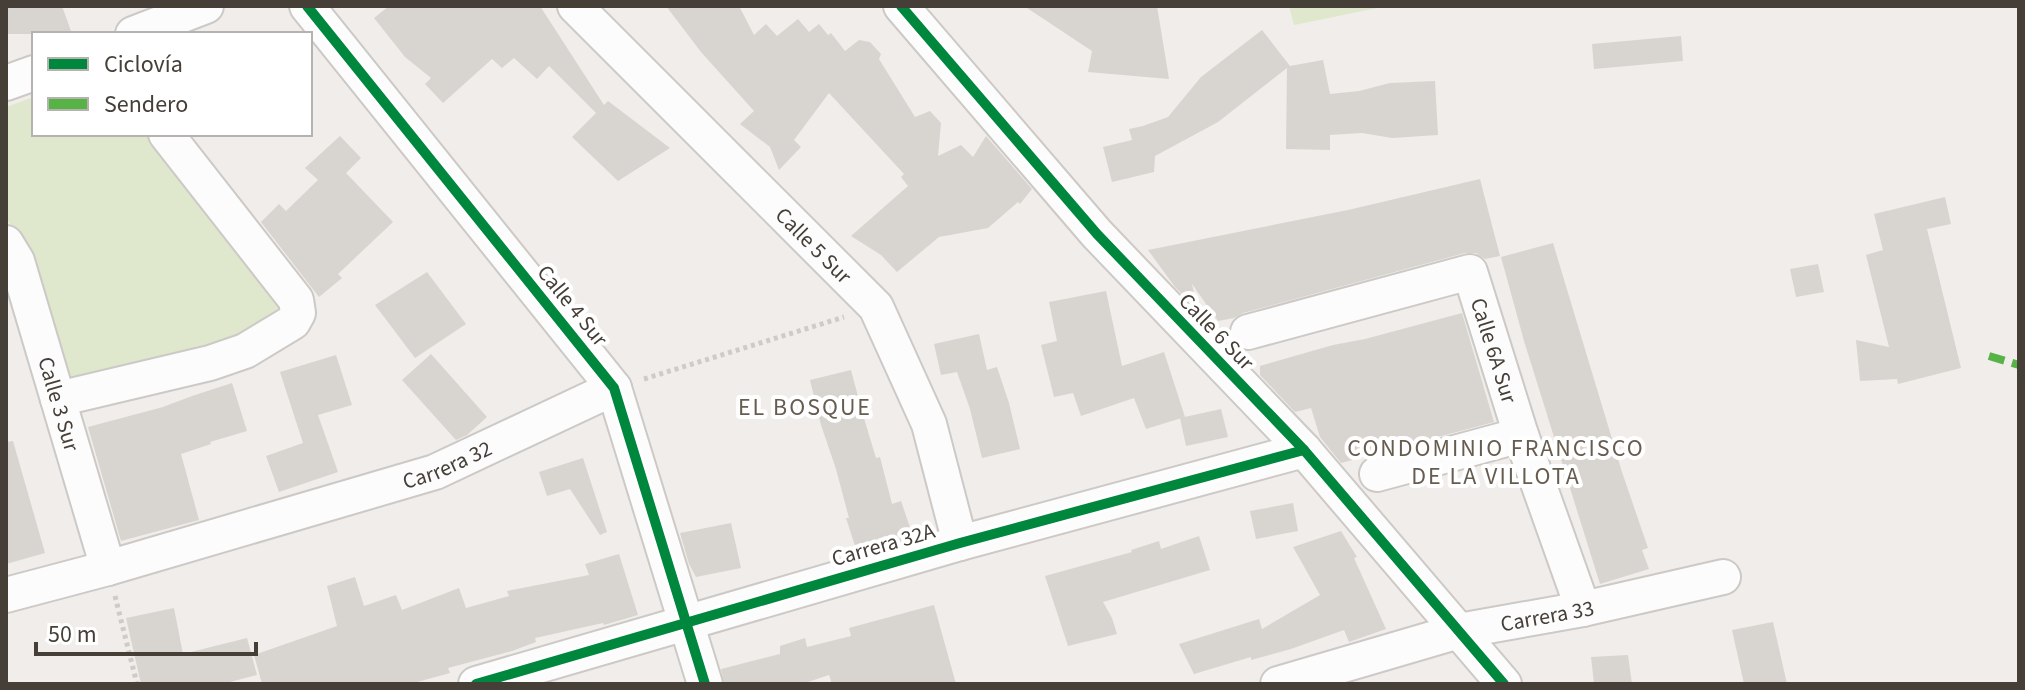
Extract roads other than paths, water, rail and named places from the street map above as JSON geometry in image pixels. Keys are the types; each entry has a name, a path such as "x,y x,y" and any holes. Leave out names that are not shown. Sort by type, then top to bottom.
{"street":[{"path":"138,32 206,6"},
{"name":"Calle 4 Sur","path":"307,6 614,388 705,684"},
{"name":"Calle 5 Sur","path":"575,6 876,307 929,424 960,543"},
{"name":"Calle 6 Sur","path":"901,6 1097,234 1304,450 1504,684"},
{"path":"6,83 32,74"},
{"path":"58,399 210,363 245,351 293,322 298,313 296,300 168,136"},
{"name":"Calle 3 Sur","path":"6,243 17,261 108,568"},
{"name":"Calle 6A Sur","path":"1248,332 1470,272 1521,435 1583,609"},
{"name":"Carrera 32","path":"6,595 435,472 614,388"},
{"path":"1377,474 1521,435"},
{"name":"Carrera 32A","path":"476,684 960,543 1304,450"},
{"name":"Carrera 33","path":"1278,684 1459,631 1583,609 1723,577"}],"district":[{"name":"EL BOSQUE","path":"805,407"},
{"name":"CONDOMINIO FRANCISCO DE LA VILLOTA","path":"1496,462"}]}
